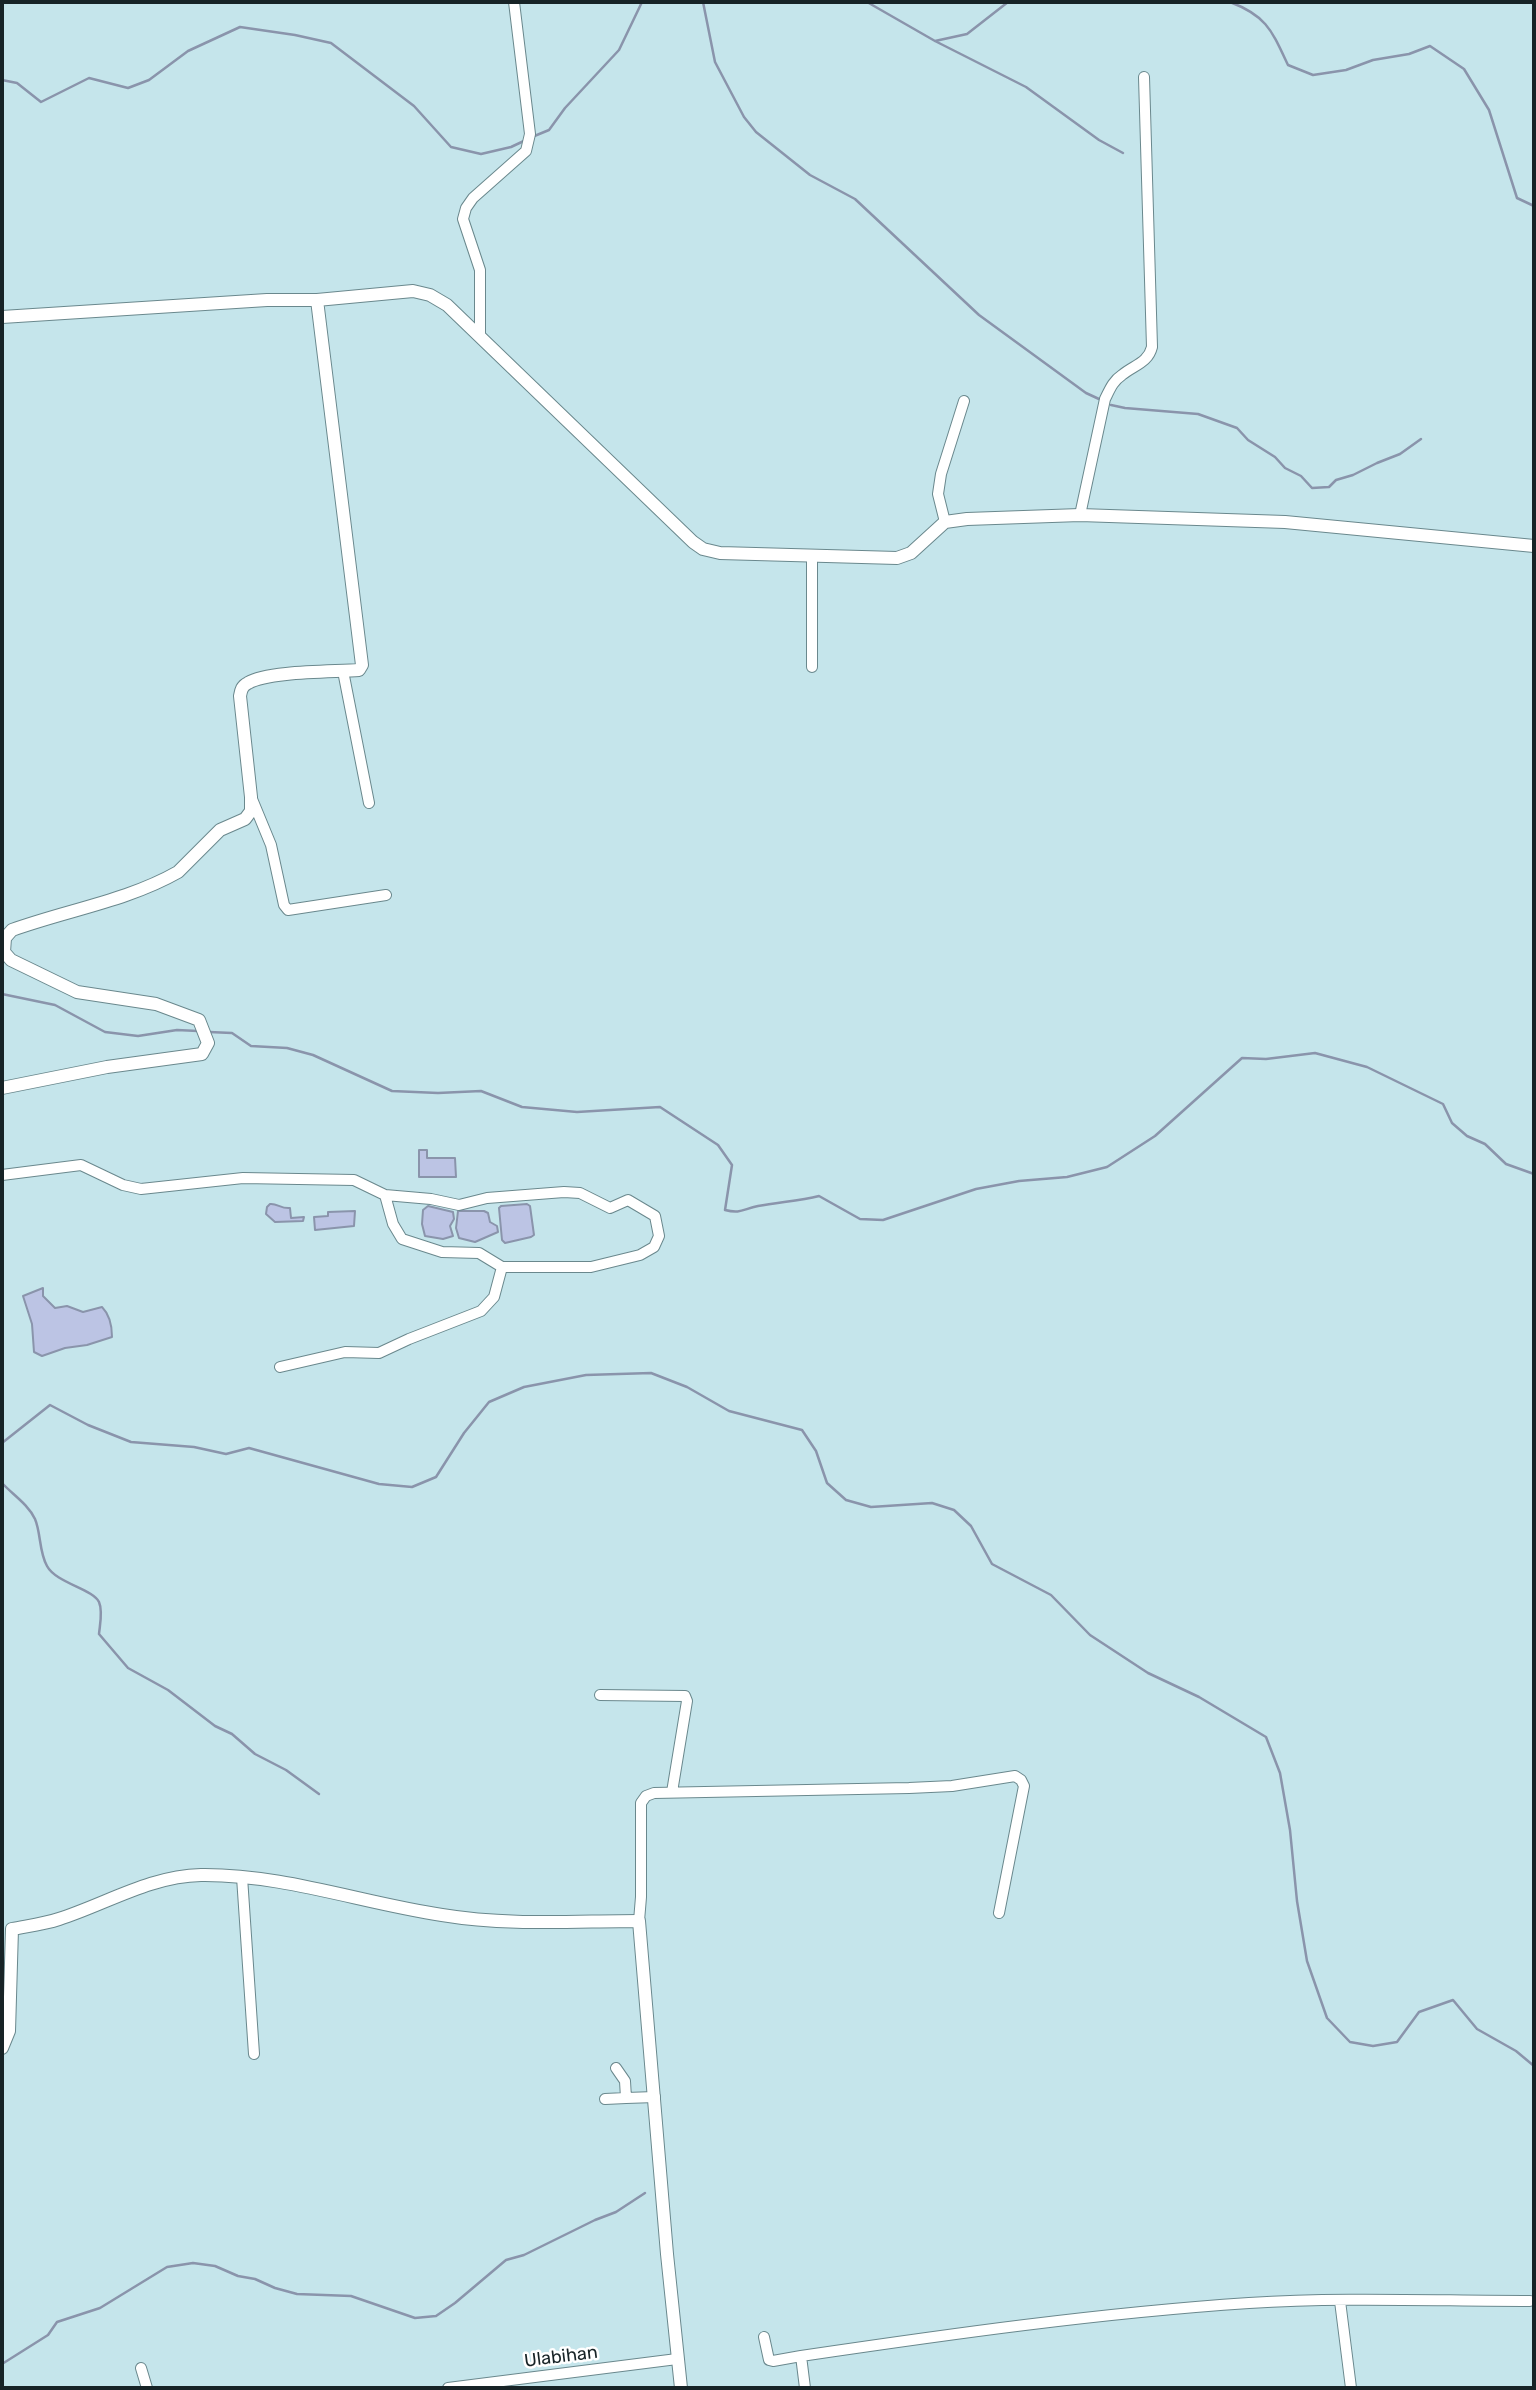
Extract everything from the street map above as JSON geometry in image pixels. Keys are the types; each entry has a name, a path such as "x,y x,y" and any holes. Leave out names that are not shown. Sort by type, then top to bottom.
{"street":[{"path":"480,337 480,270 463,219 472,198 526,151 530,134 514,2"},
{"path":"1080,515 1108,392 1111,385 1123,374 1147,359 1152,347 1144,77"},
{"path":"2,317 254,301 317,300 413,291 430,295 447,305 693,542 704,549 720,553 897,558 911,552 945,522 1080,515 1285,522 1534,546"},
{"path":"2,1088 107,1067 202,1054 208,1043 199,1020 156,1004 77,992 11,960 5,952 5,938 12,930 124,897 178,872 219,830 245,820 251,811 251,797 240,696 242,688 257,678 359,670 362,665 317,300"},
{"path":"945,522 938,494 941,474 964,401"},
{"path":"812,556 812,667"},
{"path":"342,671 369,803"},
{"path":"251,797 271,845 284,905 288,910 386,895"},
{"path":"2,1175 81,1165 123,1185 141,1189 243,1178 354,1180 386,1195 431,1199 459,1205 487,1198 580,1193 610,1208 628,1200 655,1216 659,1236 654,1247 640,1255 591,1267 502,1267 479,1253 442,1252 402,1239 393,1224 386,1195"},
{"path":"280,1367 345,1352 379,1353 481,1311 494,1297 502,1267"},
{"path":"600,1695 685,1696 687,1701 672,1792"},
{"path":"681,2388 639,1922 640,1803 646,1796 654,1793 909,1788 951,1786 1015,1776 1024,1786 999,1913"},
{"path":"2,2048 9,2031 7,1930 58,1920 119,1895 172,1878 200,1875 242,1877 444,1916 514,1923 639,1922"},
{"path":"242,1877 254,2054"},
{"path":"616,2068 625,2081 626,2098"},
{"path":"605,2099 655,2097"},
{"path":"1340,2301 1351,2388"},
{"path":"764,2337 769,2360 773,2361 977,2330 1106,2314 1252,2303 1530,2301"},
{"path":"801,2356 805,2388"},
{"name":"Ulabihan","path":"448,2388 677,2359"},
{"path":"141,2368 147,2388"}],"water":[{"path":"419,1150 427,1150 427,1158 455,1158 456,1177 419,1177"},
{"path":"270,1204 290,1208 291,1218 304,1217 303,1221 275,1222 266,1214"},
{"path":"527,1204 530,1206 534,1235 505,1243 502,1240 499,1208"},
{"path":"428,1206 453,1212 454,1219 450,1226 453,1236 443,1239 425,1236 423,1210"},
{"path":"355,1211 354,1226 315,1230 314,1217 328,1216 328,1212"},
{"path":"458,1211 488,1213 490,1222 497,1226 498,1232 475,1242 459,1238 456,1228"},
{"path":"43,1288 43,1296 55,1308 67,1306 83,1312 102,1307 110,1320 112,1337 42,1356 34,1352 32,1324 23,1296"}],"waterway":[{"path":"532,137 549,130 565,108 619,50 642,2"},
{"path":"703,2 715,62 744,117 756,132 810,175 855,199 979,315 1086,393 1099,399"},
{"path":"867,2 935,41 967,34 1008,2"},
{"path":"1230,2 1252,13 1267,26 1288,65 1313,75 1346,70 1373,60 1409,54 1430,46 1464,69 1489,110 1517,198 1534,206"},
{"path":"2,80 17,83 41,102 89,78 128,88 149,80 188,51 240,27 331,43 414,106 451,147 481,154 511,147 526,140"},
{"path":"935,41 1026,87 1099,140 1123,153"},
{"path":"1111,405 1198,414 1237,428 1248,440 1275,457 1285,468 1301,476 1312,488 1329,487 1336,480 1400,454 1421,439"},
{"path":"2,994 55,1005 105,1032 138,1036 177,1030 198,1031"},
{"path":"209,1032 232,1033 251,1046 287,1048 313,1055 392,1091 481,1091 522,1107 577,1112 660,1107 718,1145 732,1165 725,1210 730,1211 819,1196 860,1219 883,1220 976,1189 1019,1181 1067,1177 1107,1167 1155,1136 1242,1058 1266,1059 1315,1053 1367,1067 1443,1104 1452,1123 1467,1136 1485,1144 1506,1164 1534,1174"},
{"path":"2,1443 50,1405 88,1425 131,1442 194,1447 226,1454 249,1448 379,1484 412,1487 436,1477 464,1433 489,1402 524,1387 586,1375 651,1373 687,1387 729,1411 802,1430 816,1451 827,1483 846,1500 871,1507 932,1503 954,1510 971,1526 992,1564 1051,1595 1090,1635 1148,1673 1199,1697 1266,1737 1280,1773 1307,1961 1327,2018 1350,2042 1373,2046 1397,2042 1419,2012 1453,2000 1477,2029 1516,2051 1534,2066"},
{"path":"2,1483 35,1519 47,1566 58,1577 90,1593 99,1602 99,1634 128,1668 168,1690 215,1726 232,1734 255,1754 286,1770 319,1794"},
{"path":"2,2364 48,2335 57,2322 100,2308 167,2267 193,2263 215,2266 297,2294 351,2296 415,2318 436,2316 506,2260 524,2255 616,2212 645,2193"}]}
